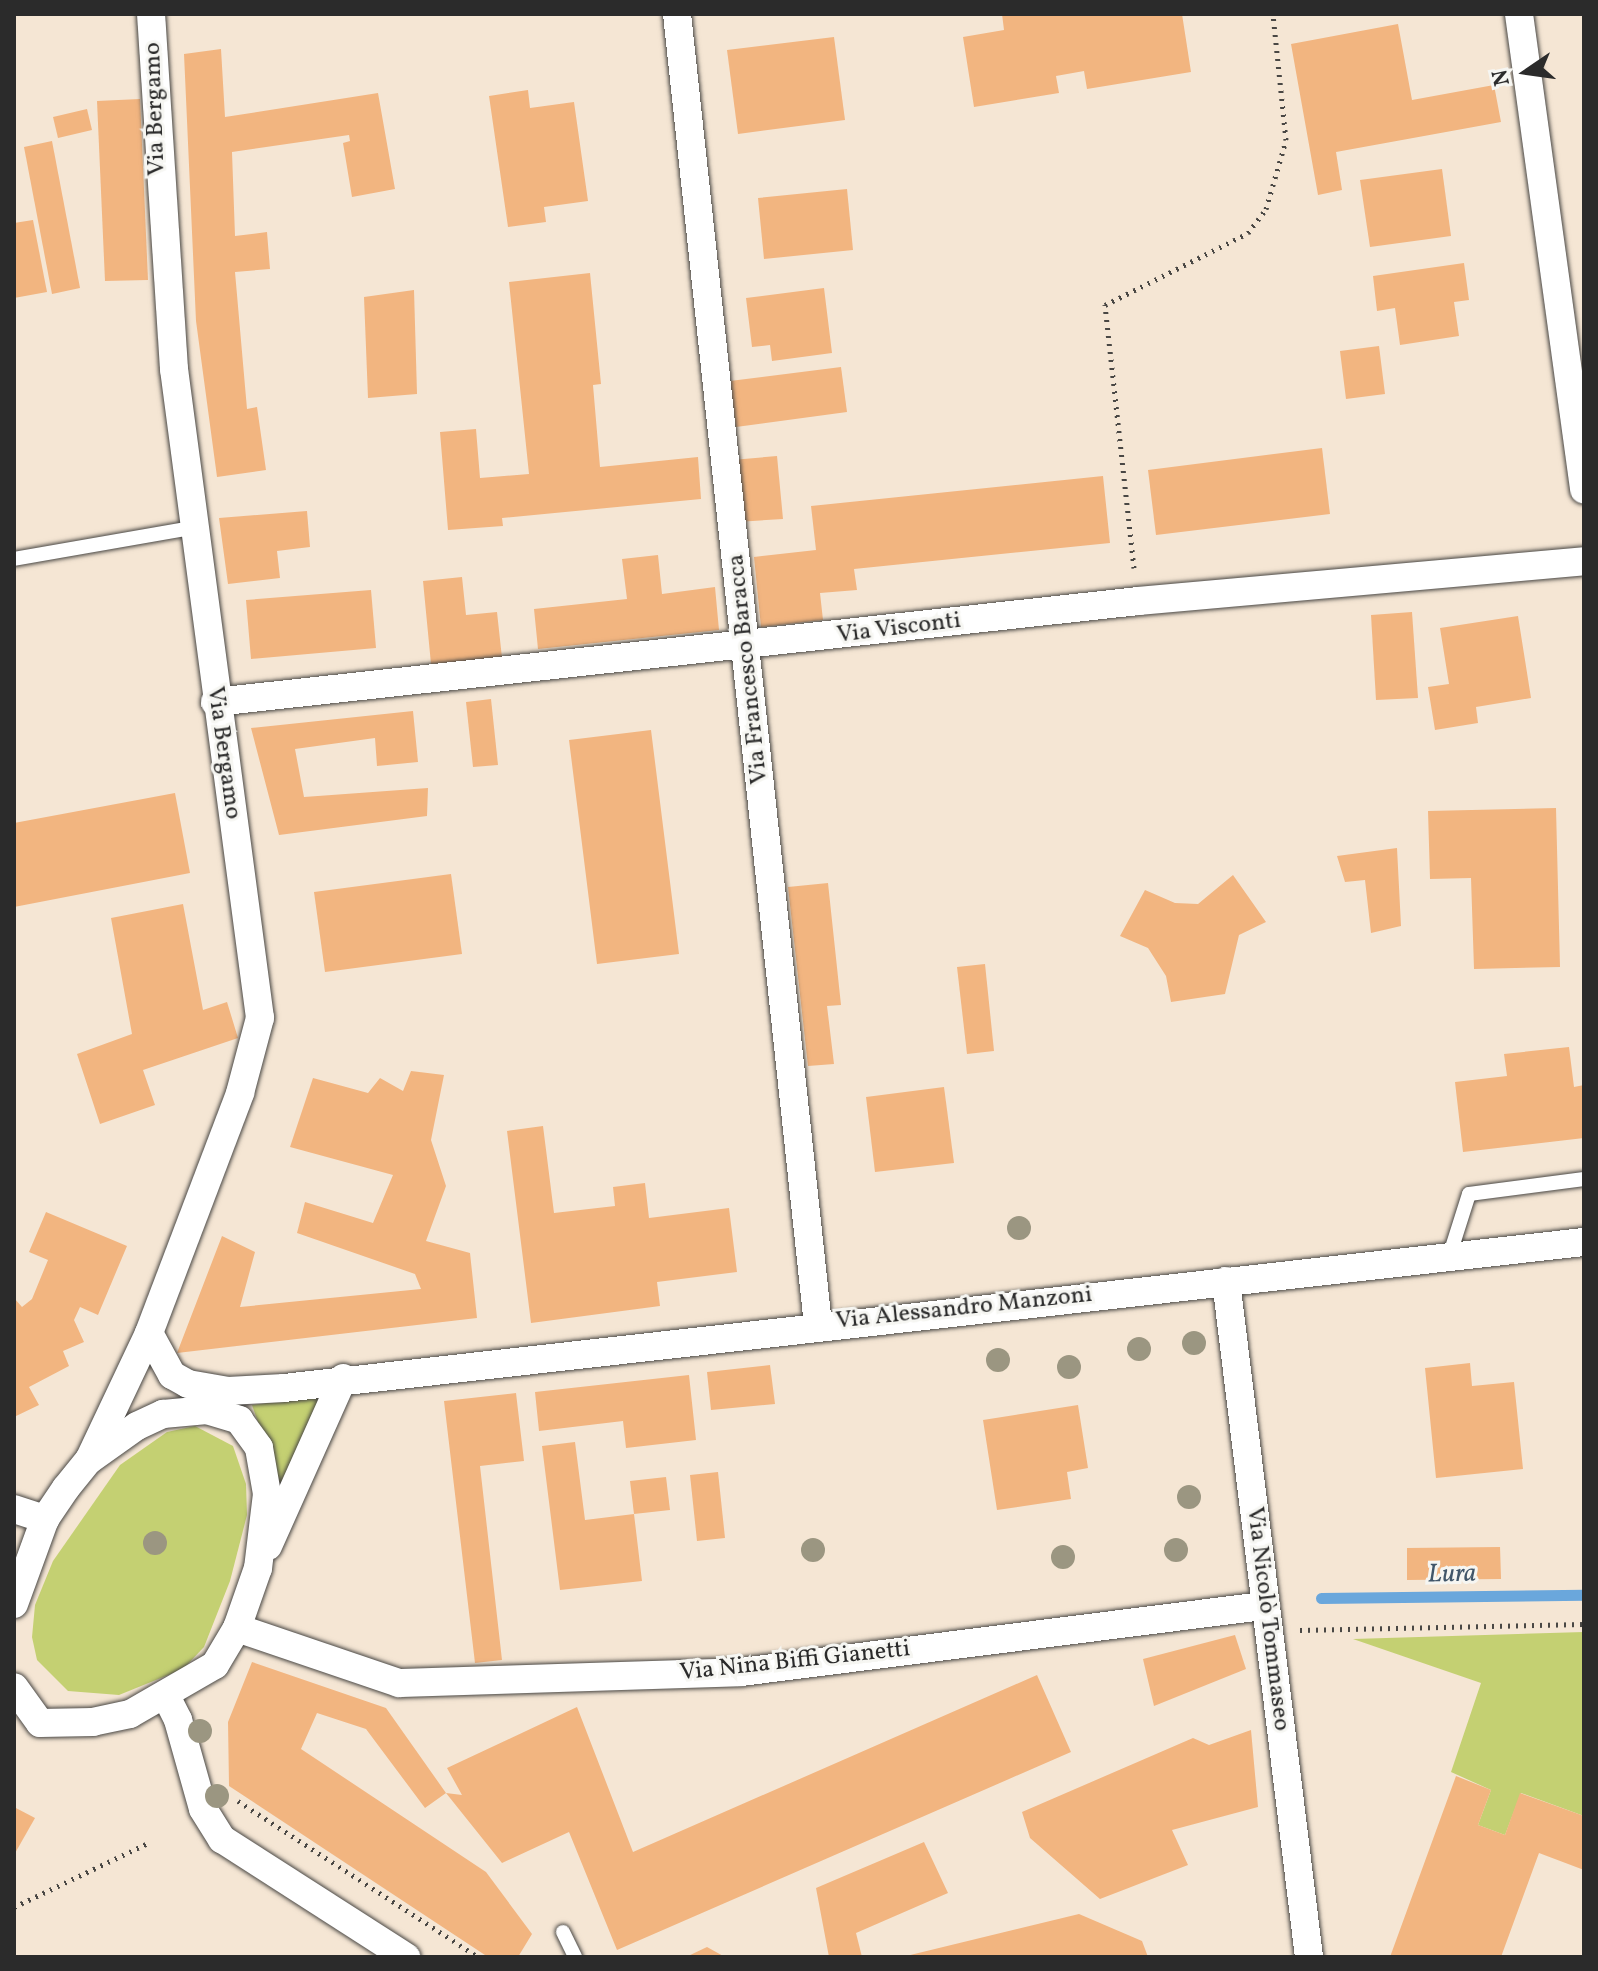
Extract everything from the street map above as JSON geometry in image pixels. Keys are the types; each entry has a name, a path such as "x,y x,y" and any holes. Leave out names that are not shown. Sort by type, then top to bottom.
{"street":[{"name":"Via Bergamo","path":"89,1460 149,1333 240,1093 260,1018 192,528 164,264 151,14"},
{"name":"Via Francesco Baracca","path":"677,14 818,1325"},
{"path":"1519,14 1584,490"},
{"name":"Via Visconti","path":"215,702 746,647 1138,601 1584,561"},
{"name":"Via Alessandro Manzoni","path":"149,1333 172,1375 188,1384 270,1389 343,1378 1584,1242"},
{"name":"Via Nicolò Tommaseo","path":"1226,1281 1309,1957"},
{"path":"14,1687 40,1723 130,1714 215,1665 237,1628 258,1568 343,1378"},
{"path":"14,1604 22,1563 45,1519 89,1460 163,1414 207,1410 239,1420 259,1448 267,1494 258,1568"},
{"path":"14,1509 45,1519"},
{"name":"Via Nina Biffi Gianetti","path":"237,1628 399,1683 741,1672 1265,1618"},
{"path":"166,1696 178,1720 203,1809 222,1839 406,1957"}],"lane":[{"path":"14,559 192,528"},
{"path":"1449,1257 1469,1194 1584,1179"},
{"path":"563,1932 575,1957"}],"path":[{"path":"1138,601 1105,305 1248,233 1266,209 1286,140 1273,14"},
{"path":"1265,1618 1407,1632 1584,1624"},
{"path":"227,1794 478,1957"},
{"path":"14,1907 150,1842"}],"green space":[{"path":"321,1396 284,1483 279,1482 252,1405"},
{"path":"195,1426 233,1446 246,1484 247,1515 230,1581 204,1647 183,1669 119,1695 68,1691 37,1660 32,1637 35,1605 53,1561 120,1465 167,1432"},
{"path":"1584,1632 1584,1816 1521,1793 1505,1835 1478,1825 1491,1790 1451,1772 1481,1683 1353,1639"}],"building":[{"path":"1002,14 1182,14 1191,72 1087,89 1084,71 1056,76 1059,93 974,107 963,37 1004,30"},
{"path":"1398,24 1412,100 1494,85 1501,122 1336,152 1342,190 1318,195 1291,44"},
{"path":"834,37 845,120 738,134 727,50"},
{"path":"221,49 225,117 378,93 395,189 352,197 343,143 350,141 349,135 232,152 235,236 267,232 270,269 235,272 247,409 257,407 266,470 217,477 196,321 184,54"},
{"path":"528,90 530,108 574,102 588,201 544,207 546,222 508,227 489,96"},
{"path":"140,99 148,280 105,281 97,101"},
{"path":"87,109 92,130 58,138 53,117"},
{"path":"52,141 80,288 52,294 24,147"},
{"path":"1442,169 1451,236 1370,247 1360,180"},
{"path":"847,189 853,250 764,259 758,198"},
{"path":"33,220 47,292 14,298 14,223"},
{"path":"1464,263 1469,300 1454,302 1459,336 1400,345 1395,308 1377,311 1373,276"},
{"path":"590,273 601,384 593,385 600,467 698,457 701,499 502,518 503,526 448,530 440,432 476,429 480,478 529,474 509,282"},
{"path":"824,288 832,353 772,361 770,345 752,347 746,298"},
{"path":"414,290 417,394 368,398 364,297"},
{"path":"1379,346 1385,394 1346,399 1340,351"},
{"path":"841,367 847,412 736,427 730,381"},
{"path":"1322,448 1330,514 1156,535 1148,470"},
{"path":"777,456 783,519 737,522 732,460"},
{"path":"1103,476 1110,543 854,569 857,590 820,593 823,620 761,627 754,557 816,550 811,506"},
{"path":"307,511 310,547 277,551 280,578 228,584 219,518"},
{"path":"658,555 662,594 715,587 719,630 538,649 534,609 627,599 622,559"},
{"path":"462,577 466,615 497,612 502,658 431,664 423,581"},
{"path":"371,590 376,648 251,659 246,600"},
{"path":"1412,612 1418,698 1376,700 1371,615"},
{"path":"1518,616 1531,698 1476,707 1478,723 1435,730 1428,687 1449,684 1440,628"},
{"path":"491,699 498,765 473,767 466,702"},
{"path":"413,711 418,762 377,766 375,738 295,749 304,797 428,788 427,816 279,835 251,728"},
{"path":"651,730 679,954 597,964 569,740"},
{"path":"175,793 190,873 14,907 14,823"},
{"path":"1556,808 1560,967 1474,969 1471,878 1430,879 1428,811"},
{"path":"1397,848 1401,926 1371,933 1365,880 1345,882 1337,856"},
{"path":"451,874 462,954 325,972 314,892"},
{"path":"1233,875 1266,922 1239,935 1225,994 1171,1002 1166,976 1148,948 1120,936 1145,890 1175,903 1198,904"},
{"path":"828,883 841,1005 827,1006 834,1064 808,1066 788,887"},
{"path":"183,904 203,1010 227,1002 238,1038 143,1070 155,1105 100,1124 77,1054 132,1034 111,918"},
{"path":"985,964 994,1051 967,1054 957,967"},
{"path":"1569,1047 1574,1087 1584,1085 1584,1138 1463,1152 1455,1082 1507,1076 1504,1054"},
{"path":"411,1071 444,1075 431,1140 446,1186 426,1241 470,1253 477,1318 177,1353 222,1236 255,1252 240,1307 421,1289 415,1274 297,1233 305,1202 373,1223 393,1175 290,1147 313,1078 368,1093 380,1078 403,1091"},
{"path":"944,1087 954,1163 875,1172 866,1097"},
{"path":"543,1126 554,1213 615,1206 613,1187 645,1183 649,1218 729,1208 737,1272 657,1282 660,1306 531,1323 507,1131"},
{"path":"46,1212 127,1246 98,1315 80,1307 74,1320 84,1342 63,1351 69,1366 29,1387 39,1405 14,1417 14,1298 22,1307 32,1299 48,1260 29,1252"},
{"path":"1470,1363 1472,1386 1514,1382 1523,1469 1436,1478 1425,1368"},
{"path":"770,1365 775,1404 711,1410 707,1372"},
{"path":"689,1375 696,1440 626,1448 623,1421 539,1431 535,1392"},
{"path":"516,1393 524,1461 480,1466 502,1660 475,1663 444,1401"},
{"path":"1078,1405 1088,1468 1067,1472 1071,1499 997,1510 983,1420"},
{"path":"575,1442 585,1520 634,1514 642,1581 560,1590 542,1446"},
{"path":"718,1472 725,1538 697,1541 690,1475"},
{"path":"666,1477 670,1510 634,1514 630,1481"},
{"path":"1500,1547 1501,1579 1407,1580 1407,1548"},
{"path":"1235,1635 1246,1669 1154,1706 1143,1659"},
{"path":"252,1662 386,1708 446,1793 425,1808 366,1729 317,1713 301,1749 486,1872 532,1934 518,1957 488,1957 229,1786 228,1722"},
{"path":"1037,1675 1071,1752 617,1950 569,1832 502,1863 446,1793 462,1795 447,1768 577,1707 633,1852"},
{"path":"1251,1730 1258,1807 1172,1830 1188,1865 1100,1899 1030,1838 1022,1812 1193,1738 1209,1745"},
{"path":"1456,1776 1491,1790 1478,1825 1505,1835 1520,1793 1584,1816 1584,1870 1539,1853 1501,1957 1390,1957"},
{"path":"14,1807 35,1818 14,1855"},
{"path":"924,1842 948,1893 856,1933 862,1957 829,1957 816,1888"},
{"path":"1079,1914 1142,1941 1148,1957 902,1957"},
{"path":"707,1947 725,1957 686,1957"}],"waterway":[{"name":"Lura","path":"1321,1598 1584,1595"}]}
